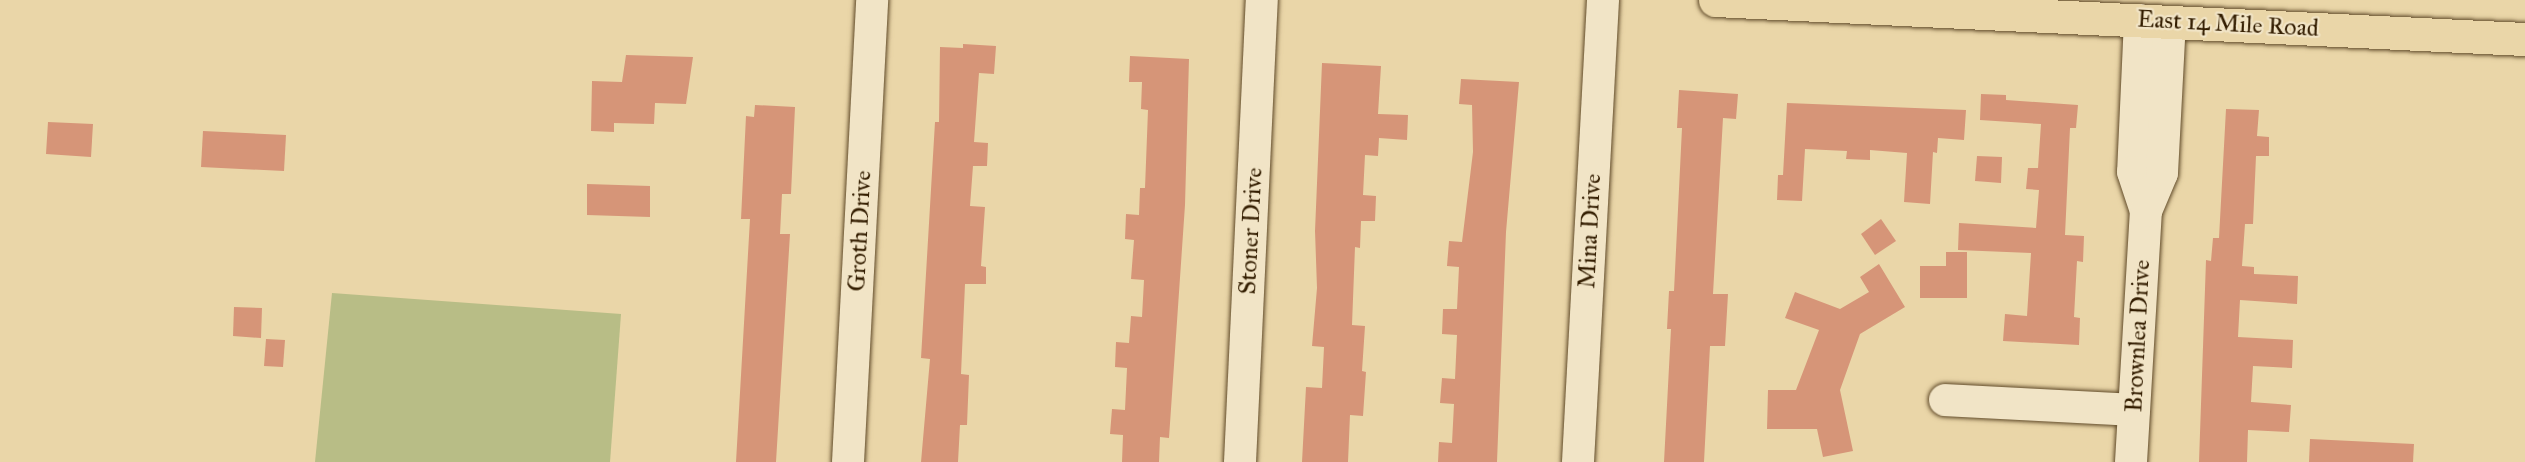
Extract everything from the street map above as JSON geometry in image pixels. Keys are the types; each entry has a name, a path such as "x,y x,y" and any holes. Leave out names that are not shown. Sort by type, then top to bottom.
{"main road":[{"name":"East 14 Mile Road","path":"1715,0 2525,39"}],"street":[{"name":"Groth Drive","path":"848,462 872,0"},
{"name":"Stoner Drive","path":"1240,462 1262,0"},
{"name":"Mina Drive","path":"1578,462 1603,0"},
{"name":"Brownlea Drive","path":"2131,462 2146,211 2162,173 2155,21"},
{"path":"1945,400 2134,410"}],"green space":[{"path":"332,293 621,314 610,462 315,462"}],"building":[{"path":"963,44 996,46 994,74 979,73 974,142 988,143 987,166 973,166 970,206 985,207 981,266 986,267 986,284 965,284 961,374 969,375 967,425 960,425 958,462 921,462 930,359 921,358 935,122 939,122 940,47 963,48"},
{"path":"626,55 693,57 686,104 655,103 654,124 614,123 614,132 591,131 592,81 622,82"},
{"path":"1130,56 1189,59 1185,205 1169,438 1160,437 1159,462 1122,462 1123,435 1110,434 1112,409 1125,410 1127,368 1115,367 1116,342 1129,343 1131,316 1142,317 1144,280 1131,279 1134,240 1125,239 1126,214 1139,215 1140,188 1145,188 1148,110 1141,109 1142,82 1129,82"},
{"path":"1322,63 1381,66 1378,114 1408,115 1407,140 1379,138 1378,156 1365,155 1363,195 1376,196 1375,221 1361,221 1360,248 1355,247 1352,325 1365,326 1362,371 1366,372 1363,416 1350,415 1348,462 1302,462 1306,387 1322,388 1324,347 1312,346 1317,288 1315,231"},
{"path":"1461,79 1519,82 1506,232 1497,462 1438,462 1439,442 1452,443 1454,404 1440,403 1442,378 1455,379 1457,335 1442,334 1443,309 1457,309 1459,267 1447,266 1449,241 1462,242 1473,152 1472,105 1459,104"},
{"path":"1679,90 1738,94 1736,119 1723,118 1713,294 1728,294 1725,346 1710,346 1704,462 1664,462 1671,329 1667,329 1669,291 1674,291 1682,128 1677,128"},
{"path":"1981,94 2006,95 2006,100 2078,105 2076,128 2070,128 2065,235 2084,236 2083,262 2077,261 2074,317 2080,318 2079,345 2003,341 2005,314 2027,316 2031,253 1958,250 1959,223 2036,228 2039,190 2026,189 2028,168 2038,168 2041,124 1980,120"},
{"path":"1787,103 1966,110 1964,140 1938,138 1937,153 1933,152 1930,204 1904,202 1907,153 1870,150 1870,160 1846,159 1847,151 1805,149 1802,201 1777,200 1778,175 1783,175"},
{"path":"755,105 795,107 791,194 782,194 780,234 790,234 776,462 736,462 750,219 741,219 746,116 754,117"},
{"path":"2226,109 2259,110 2257,136 2269,137 2269,156 2256,156 2253,224 2245,224 2242,266 2254,267 2254,274 2298,276 2297,304 2240,300 2238,337 2293,340 2292,368 2253,366 2251,402 2291,405 2289,432 2248,430 2247,462 2199,462 2206,260 2211,261 2213,238 2219,238"},
{"path":"48,122 93,124 91,157 46,154"},
{"path":"203,131 286,135 284,171 201,167"},
{"path":"1977,156 2002,157 2001,183 1975,181"},
{"path":"587,184 650,186 650,217 587,215"},
{"path":"1881,219 1896,241 1875,255 1861,234"},
{"path":"1946,252 1967,252 1967,298 1920,298 1920,266 1946,266"},
{"path":"1879,264 1905,307 1860,334 1840,390 1853,451 1823,457 1817,429 1767,429 1768,390 1796,390 1819,330 1785,318 1795,292 1840,309 1869,292 1860,277"},
{"path":"234,307 262,308 261,338 233,336"},
{"path":"266,339 285,340 283,367 264,366"},
{"path":"2310,439 2414,444 2413,462 2309,462"}]}
